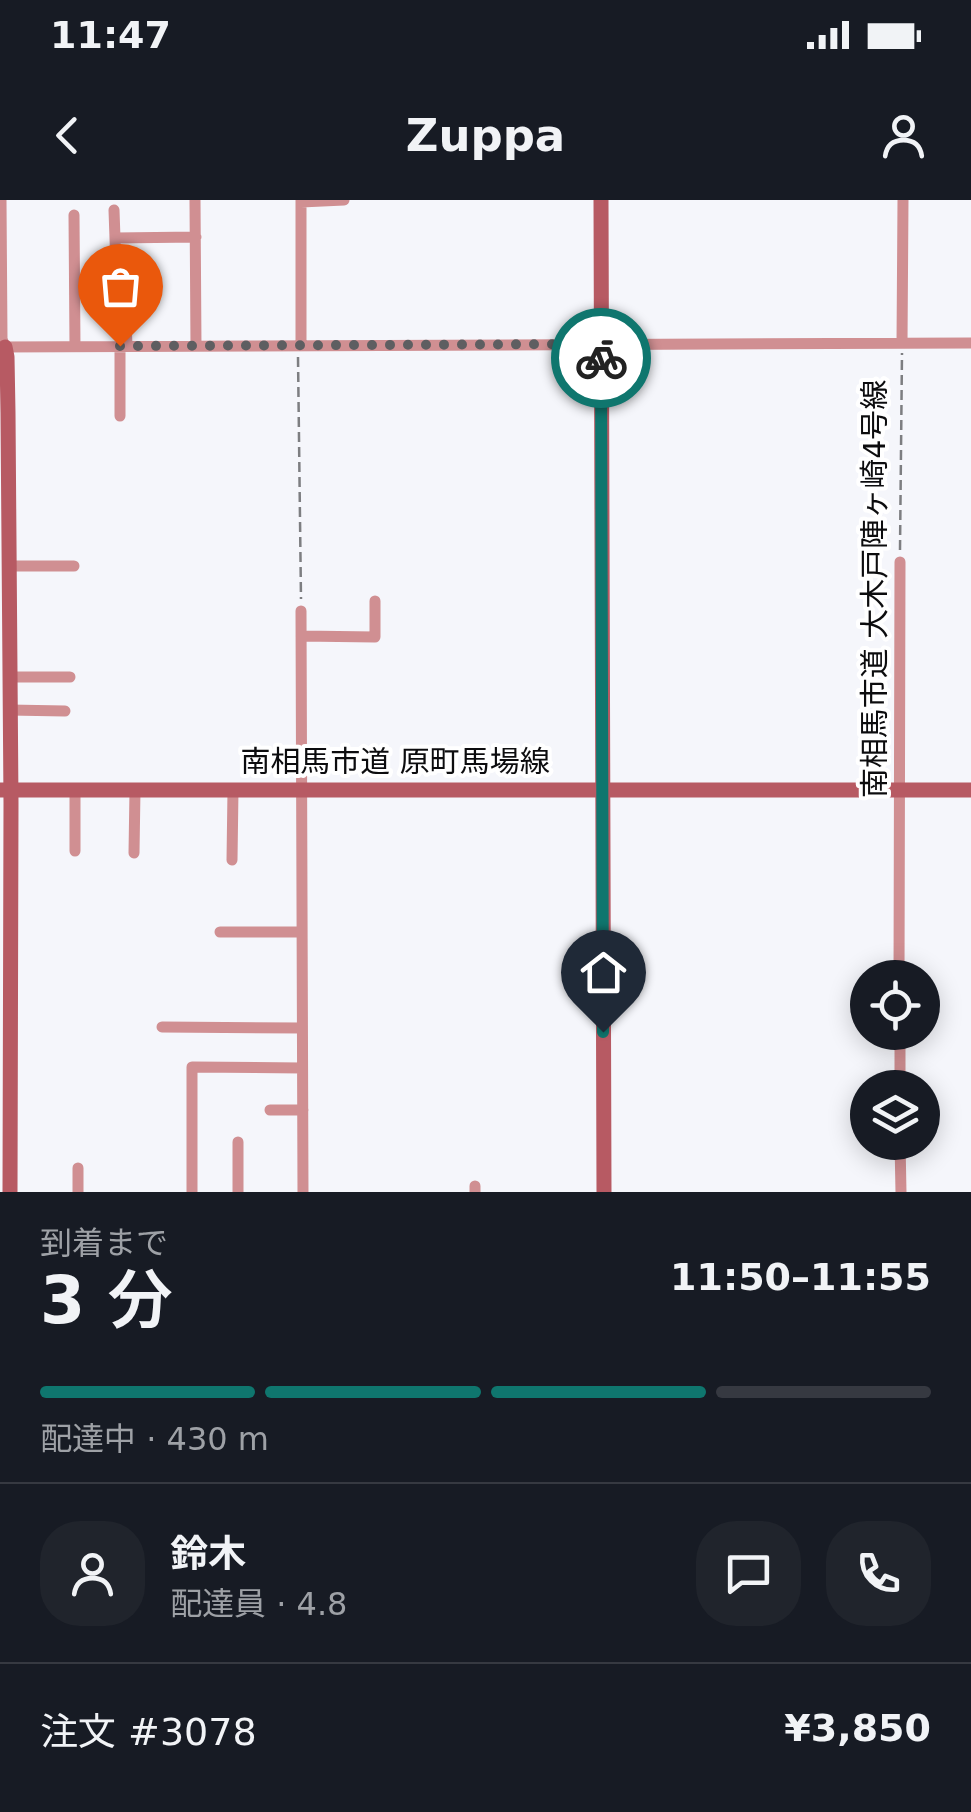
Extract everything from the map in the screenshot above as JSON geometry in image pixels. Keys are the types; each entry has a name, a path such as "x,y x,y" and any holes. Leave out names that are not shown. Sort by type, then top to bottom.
{"street":[{"path":"196,200 196,346"},
{"path":"302,346 300,201 344,200"},
{"path":"601,200 604,1192"},
{"name":"南相馬市道 大木戸陣ヶ崎4号線","path":"902,343 903,200"},
{"path":"1,204 2,347 7,357 5,1026 10,1192"},
{"path":"114,210 117,295 125,294 120,416"},
{"path":"74,215 74,346"},
{"path":"115,238 196,237"},
{"path":"2,347 971,343"},
{"name":"南相馬市道 大木戸陣ヶ崎4号線","path":"899,960 900,562"},
{"path":"8,566 74,566"},
{"path":"301,636 375,636 375,601"},
{"path":"301,611 304,1192"},
{"path":"9,677 70,677"},
{"path":"6,706 65,711"},
{"path":"75,790 75,850"},
{"path":"134,853 135,790"},
{"path":"232,860 233,790"},
{"name":"南相馬市道 原町馬場線","path":"5,791 971,790"},
{"path":"220,932 302,932"},
{"path":"162,1028 302,1028"},
{"path":"192,1192 192,1067 302,1068"},
{"path":"270,1110 302,1110"},
{"path":"238,1142 238,1192"},
{"path":"900,1160 900,1192"},
{"path":"78,1168 78,1192"}],"path":[{"name":"南相馬市道 大木戸陣ヶ崎4号線","path":"900,562 902,343"},
{"path":"301,611 298,352 302,346"}],"way so far":[{"path":"120,346 601,344 601,358"}],"route":[{"path":"601,358 603,1032"}]}
